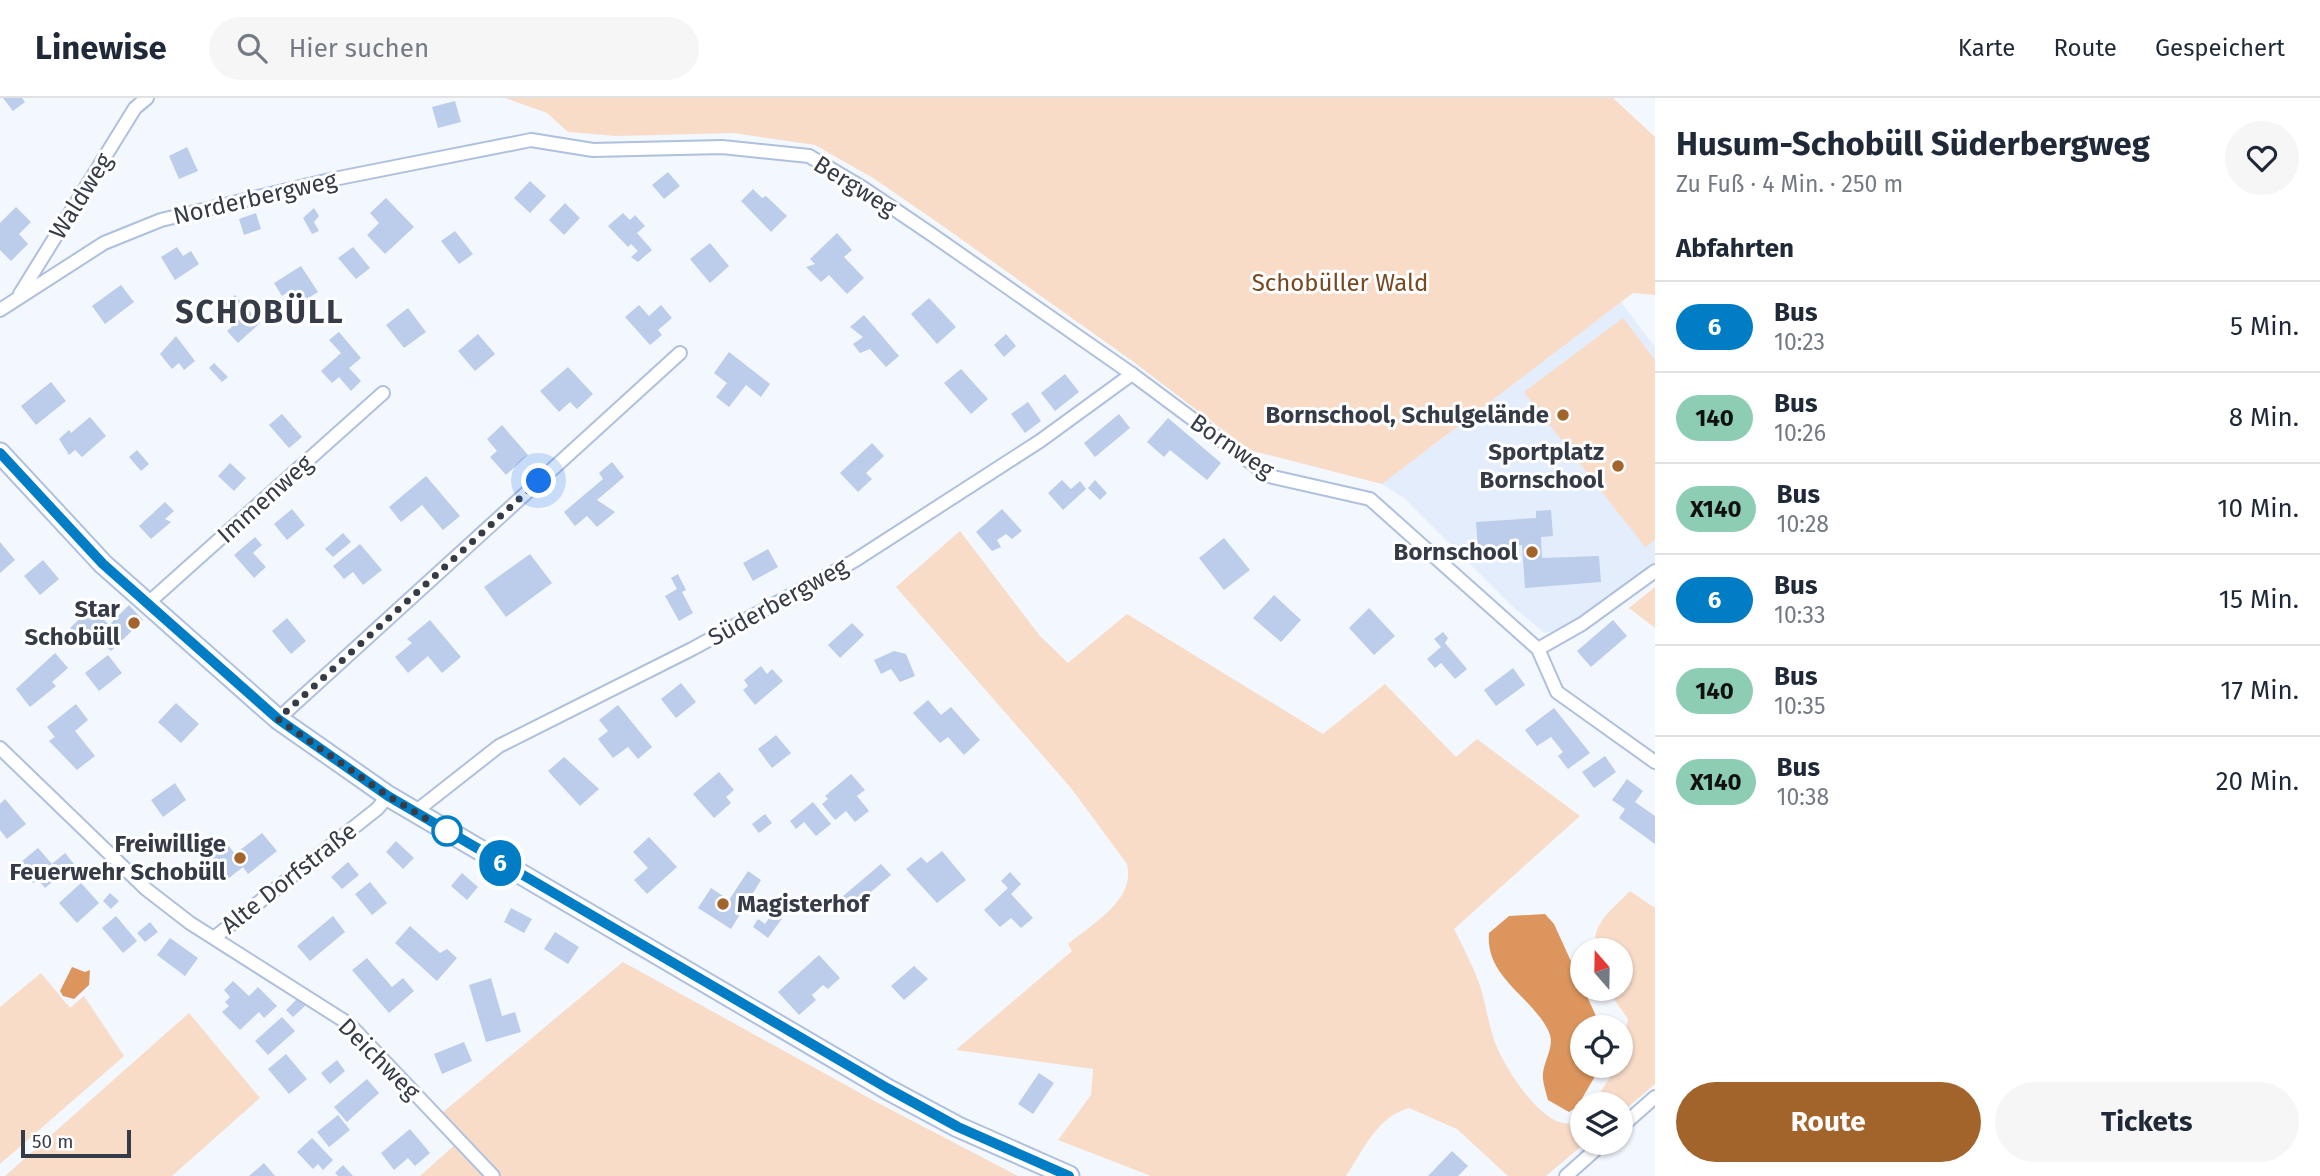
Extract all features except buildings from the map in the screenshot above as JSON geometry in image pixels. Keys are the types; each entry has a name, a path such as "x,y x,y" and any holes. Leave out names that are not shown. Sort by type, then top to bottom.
{"main road":[{"path":"0,453 103,564 147,604 278,719 388,796 887,1088 958,1127 1069,1176"}],"street":[{"name":"Waldweg","path":"18,297 135,108 147,98"},
{"name":"Norderbergweg","path":"0,310 104,243 161,220 334,180 531,140"},
{"name":"Bergweg","path":"531,140 593,150 722,148 809,156 863,188 1132,374"},
{"path":"278,719 680,353"},
{"name":"Bornweg","path":"1132,374 1269,476 1370,499 1538,649 1557,692 1655,762"},
{"name":"Süderbergweg","path":"415,812 499,746 692,649 854,561 1041,441 1132,374"},
{"name":"Immenweg","path":"147,604 383,393"},
{"path":"1538,649 1582,624 1655,571"},
{"name":"Alte Dorfstraße","path":"0,748 146,889 190,923 215,937 377,809 388,796"},
{"name":"Deichweg","path":"215,937 349,1024 492,1176"},
{"path":"1633,1116 1655,1097"},
{"path":"1566,1176 1590,1155"}],"shaded area":[{"name":"Bornschool, Schulgelände","path":"1621,302 1655,347 1655,564 1584,615 1560,630 1545,633 1515,609 1404,498 1382,484"},
{"path":"1545,914 1554,924 1570,959 1570,1001 1589,1001 1596,1015 1570,1015 1570,1078 1594,1078 1586,1092 1570,1092 1569,1112 1548,1100 1545,1090 1543,1073 1551,1041 1548,1030 1494,962 1489,933 1509,916"},
{"path":"72,967 85,972 90,970 89,985 74,999 63,996 60,991"}],"green space":[{"name":"Schobüller Wald","path":"505,98 1613,98 1655,137 1655,295 1633,293 1382,484 1249,450 1135,363 940,224 873,178 815,145 734,133 616,136 568,132 547,113"},
{"name":"Sportplatz Bornschool","path":"1623,318 1655,360 1655,540 1645,547 1524,392"},
{"path":"960,531 1040,636 1068,663 1127,614 1323,734 1385,684 1456,757 1477,739 1580,816 1454,929 1476,976 1501,1056 1520,1086 1545,1114 1558,1122 1570,1123 1571,1155 1546,1176 1508,1176 1457,1129 1409,1108 1398,1112 1380,1126 1346,1176 1151,1176 1058,1140 1091,1095 1093,1069 956,1050 1072,951 1068,944 1110,910 1125,889 1127,864 1071,788 896,587"},
{"path":"1655,587 1655,628 1629,608"},
{"path":"1630,891 1655,908 1655,1084 1633,1103 1633,1092 1601,1092 1609,1078 1633,1078 1633,1015 1625,1015 1615,1001 1633,1001 1633,938 1596,938 1605,917"},
{"path":"623,962 880,1104 1018,1176 420,1176 458,1142 436,1118"},
{"path":"41,973 70,1008 84,996 124,1056 0,1164 0,1007"},
{"path":"189,1013 260,1098 172,1176 5,1176"}],"bus line":[{"name":"6","path":"0,453 103,564 210,661 278,719 388,796 638,945 761,1013 887,1088 958,1127 1069,1176"}],"place":[{"name":"Bornschool, Schulgelände","path":"1563,415"},
{"name":"Sportplatz Bornschool","path":"1618,466"},
{"name":"Bornschool","path":"1532,552"},
{"name":"Star Schobüll","path":"134,623"},
{"name":"Freiwillige Feuerwehr Schobüll","path":"240,858"},
{"name":"Magisterhof","path":"723,904"}],"district":[{"name":"SCHOBÜLL","path":"260,312"}],"route":[{"path":"447,831 388,796 278,719 539,481"}]}
